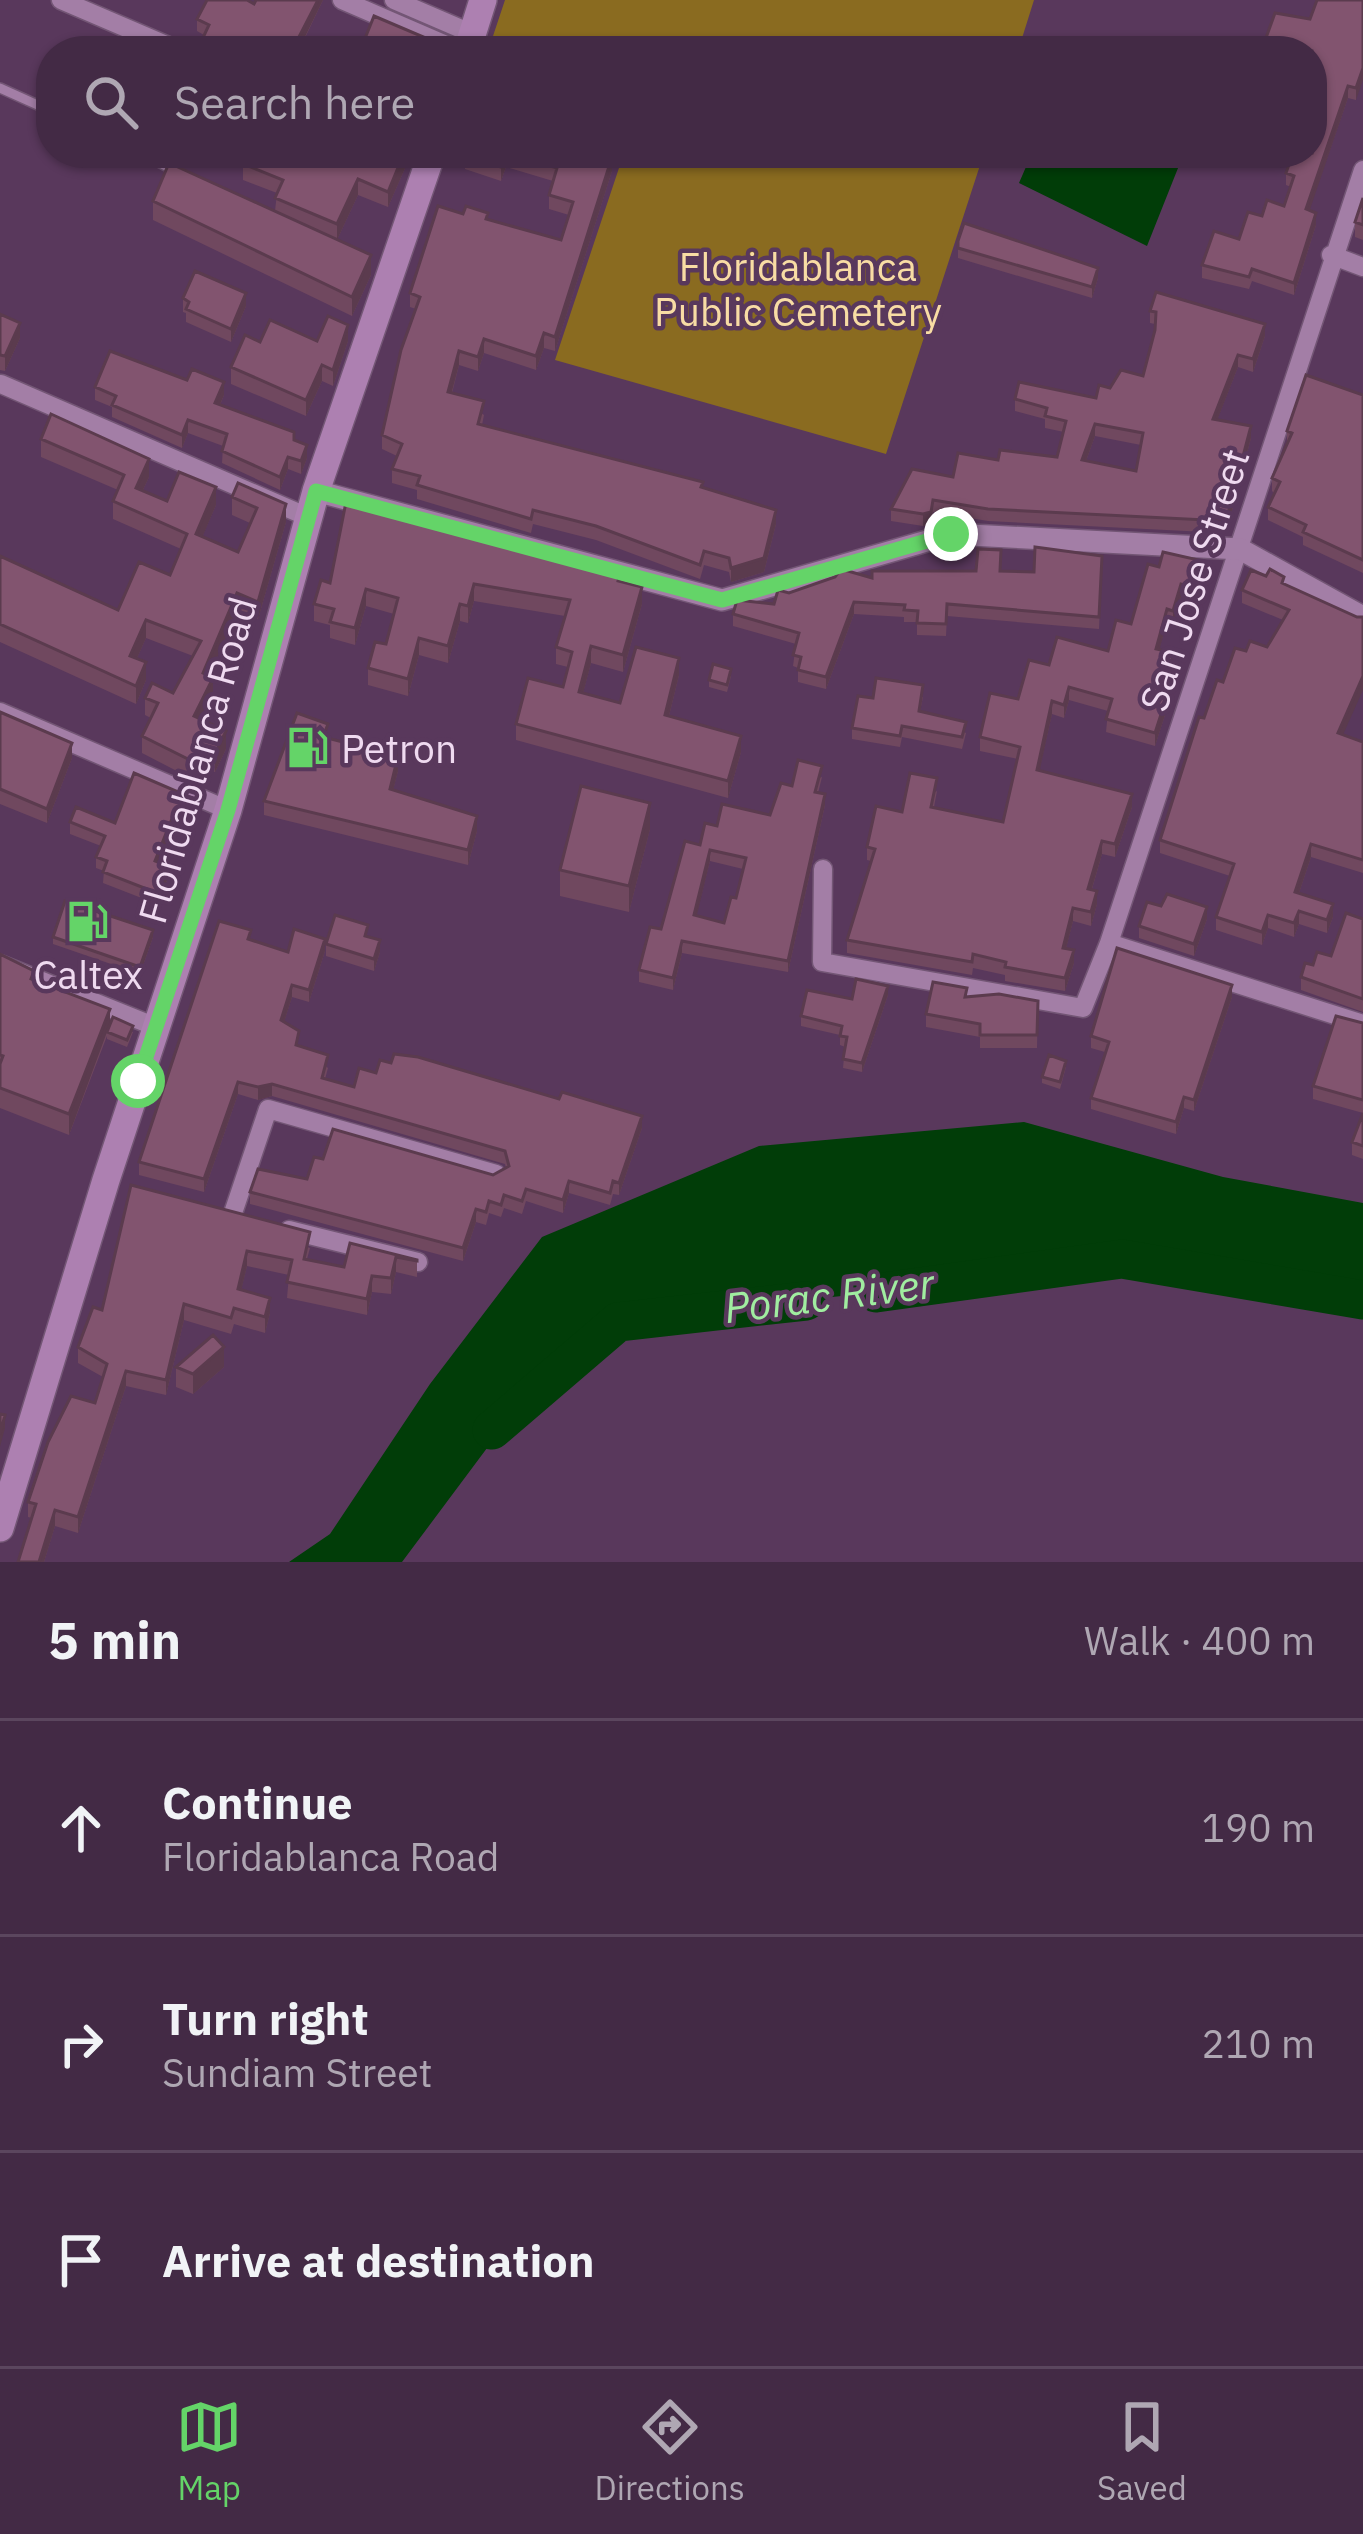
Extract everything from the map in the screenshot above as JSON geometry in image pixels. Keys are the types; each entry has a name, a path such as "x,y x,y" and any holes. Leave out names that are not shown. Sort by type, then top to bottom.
{"main road":[{"path":"470,36 483,0"},
{"name":"Floridablanca Road","path":"2,1509 116,1183 156,1027 228,810 381,269 421,168"}],"street":[{"path":"61,0 145,36"},
{"path":"342,0 439,36"},
{"path":"394,0 450,36"},
{"name":"San Jose Street","path":"823,868 822,962 1083,1008 1109,943 1240,549 1331,255 1363,170"},
{"path":"1331,255 1363,267"},
{"path":"2,384 312,504 722,600 951,534 1240,549 1363,617"},
{"path":"0,712 228,810"},
{"path":"1109,943 1363,1024"},
{"path":"0,964 156,1027"},
{"path":"232,1216 268,1109 496,1174"},
{"path":"212,1210 256,1222"},
{"path":"279,1227 418,1262"}],"lane":[{"path":"0,88 36,104"},
{"path":"169,168 180,174"}],"green space":[{"path":"505,0 1034,0 1023,36 493,36"},
{"name":"Floridablanca Public Cemetery","path":"619,168 979,168 886,454 555,360"}],"water":[{"path":"1026,168 1178,168 1147,246 1019,183"},
{"path":"1024,1122 1223,1177 1363,1203 1363,1299 1259,1270 1069,1254 919,1288 650,1316 566,1358 496,1436 402,1562 289,1562 330,1534 430,1384 542,1237 759,1146"}],"building":[{"path":"207,0 254,4 256,0 318,0 300,36 204,36 209,25 197,19"},
{"path":"1317,0 1363,0 1363,68 1356,88 1348,86 1327,148 1327,36 1267,36 1275,13 1310,19"},
{"path":"374,16 421,36 366,36"},
{"path":"167,168 180,168 371,255 352,297 153,201"},
{"path":"253,168 398,168 388,192 358,179 337,224 275,198 283,180"},
{"path":"557,168 609,168 555,337 544,333 536,356 484,339 478,357 459,351 448,392 484,401 478,424 703,482 701,487 776,510 764,558 731,568 729,558 704,551 700,565 596,526 533,510 531,519 417,485 420,476 392,469 402,444 382,435 401,350 420,297 410,293 438,206 463,214 466,206 488,213 486,219 561,240 573,202 549,195"},
{"path":"1288,168 1320,168 1306,209 1316,213 1294,283 1252,269 1249,277 1202,265 1214,231 1239,239 1248,212 1262,216 1267,200 1284,206 1294,176 1286,173"},
{"path":"1363,198 1363,225 1355,222"},
{"path":"964,223 1098,268 1092,287 958,248"},
{"path":"195,271 246,293 231,329 186,309 189,302 183,298"},
{"path":"1156,292 1265,324 1253,359 1238,355 1213,419 1251,426 1226,521 988,509 933,500 931,512 923,514 891,509 912,469 953,477 958,453 998,460 1000,450 1057,457 1066,421 1045,416 1047,408 1015,399 1019,382 1096,398 1099,385 1110,388 1121,370 1143,376 1155,330 1156,312 1150,311","holes":["1095,424 1143,433 1136,471 1082,460"]},
{"path":"0,314 20,323 5,356 0,355"},
{"path":"328,316 348,325 333,370 322,365 306,400 231,367 245,335 260,342 270,320 317,341"},
{"path":"110,351 187,380 192,369 224,382 215,403 294,432 294,440 307,445 301,461 288,457 280,477 222,451 227,434 188,420 182,435 112,405 116,396 95,387"},
{"path":"1306,375 1363,395 1363,560 1303,532 1306,525 1268,507 1280,482 1272,478 1292,433 1287,431"},
{"path":"51,414 149,459 136,488 167,501 179,472 216,487 196,534 238,552 257,508 232,497 238,483 286,504 258,602 237,593 203,673 213,678 194,716 226,731 215,754 207,751 200,765 142,736 158,703 145,698 152,683 173,693 201,641 146,620 130,656 146,662 136,686 0,624 0,556 118,610 139,562 170,575 187,534 113,501 124,475 41,439"},
{"path":"346,502 394,511 393,515 491,543 605,567 604,572 619,576 618,581 642,587 623,655 591,646 579,692 620,703 636,647 679,658 665,715 741,736 728,781 516,724 528,678 563,687 572,652 556,647 570,600 474,584 468,606 460,604 448,646 419,638 408,679 368,668 375,642 386,644 398,598 366,589 355,628 330,622 334,609 314,604 321,580 330,583"},
{"path":"1035,547 1102,556 1099,617 947,604 946,624 917,623 918,611 904,610 905,605 854,602 826,677 798,670 801,657 793,655 799,633 733,614 737,600 774,604 778,590 789,593 835,577 841,569 872,578 872,571 976,571 978,549 1001,550 1000,571 1034,572"},
{"path":"1163,552 1203,561 1196,588 1181,584 1173,611 1167,609 1156,649 1174,653 1169,672 1174,674 1155,733 1106,719 1112,699 1069,687 1064,705 1052,701 1037,770 1132,794 1115,844 1102,841 1088,889 1097,891 1091,912 1073,908 1063,948 1074,950 1065,978 1005,967 1006,962 973,954 972,962 847,940 875,849 867,847 876,806 902,812 910,773 937,778 931,807 1003,822 1020,747 980,737 990,693 1018,699 1029,660 1049,665 1057,637 1108,651 1116,620 1131,624 1148,564 1159,567"},
{"path":"1270,569 1284,577 1282,583 1363,617 1363,676 1338,733 1363,742 1363,860 1311,844 1295,892 1333,904 1327,920 1299,911 1294,923 1268,915 1262,932 1216,917 1234,864 1160,840 1199,717 1204,718 1217,680 1223,682 1235,648 1246,651 1250,641 1267,647 1289,610 1242,590 1251,570 1266,576"},
{"path":"713,664 731,669 727,685 709,680"},
{"path":"876,678 923,685 919,711 966,722 962,737 902,726 900,736 852,728 858,696 873,698"},
{"path":"0,712 72,743 47,809 0,789"},
{"path":"297,713 328,724 323,737 398,756 390,789 477,816 468,850 264,801"},
{"path":"798,760 822,766 815,792 825,794 788,961 682,941 673,978 639,970 650,927 661,929 685,841 700,845 705,823 717,826 722,804 770,815 781,783 792,786","holes":["710,850 746,858 724,923 694,915"]},
{"path":"134,773 197,800 190,819 175,813 171,821 155,861 168,866 157,893 103,872 107,861 96,857 105,836 70,822 76,807 115,823"},
{"path":"581,786 650,803 629,886 560,870"},
{"path":"1167,894 1207,907 1194,944 1139,926 1147,902 1161,906"},
{"path":"65,901 153,930 140,967 53,937"},
{"path":"1346,913 1363,919 1363,999 1301,977 1305,963 1313,965 1317,952 1331,956"},
{"path":"335,915 368,925 365,936 380,940 374,959 326,944"},
{"path":"219,921 251,930 248,939 288,952 294,929 325,939 309,990 292,985 281,1020 299,1031 296,1045 328,1055 322,1078 354,1087 359,1068 376,1073 380,1060 391,1063 394,1054 559,1099 562,1092 642,1116 619,1183 613,1181 610,1193 569,1181 563,1200 526,1189 522,1201 504,1195 501,1205 489,1201 486,1212 476,1209 463,1248 250,1192 258,1169 307,1179 314,1157 323,1159 333,1129 493,1175 509,1166 505,1151 272,1084 258,1087 238,1082 204,1179 139,1162"},
{"path":"1117,948 1232,985 1194,1100 1184,1097 1176,1122 1091,1098 1109,1042 1091,1036"},
{"path":"0,954 34,971 31,979 110,1009 69,1114 0,1088"},
{"path":"856,979 888,986 862,1063 843,1059 847,1037 840,1036 842,1026 801,1016 807,990 852,999"},
{"path":"933,982 967,988 965,997 999,994 1038,1001 1037,1035 980,1035 980,1024 926,1014"},
{"path":"1336,1016 1363,1023 1363,1100 1313,1086"},
{"path":"113,1017 133,1026 127,1040 107,1032"},
{"path":"1049,1055 1066,1061 1060,1082 1042,1077"},
{"path":"1363,1113 1363,1146 1352,1142"},
{"path":"131,1185 310,1232 304,1259 344,1267 350,1243 417,1261 396,1257 391,1278 372,1276 367,1299 287,1282 292,1260 247,1251 238,1289 270,1298 265,1317 234,1308 231,1318 184,1304 166,1380 126,1371 78,1517 55,1510 39,1562 18,1562 36,1504 28,1502 48,1442 71,1396 95,1403 107,1364 78,1347 93,1307 102,1310"},
{"path":"213,1335 224,1347 193,1374 176,1367"}],"waterway":[{"name":"Porac River","path":"876,1293 1122,1259 1363,1300"},
{"name":"Porac River","path":"492,1430 618,1322 806,1301"}],"place":[{"name":"Petron","path":"307,748"},
{"name":"Caltex","path":"88,922"}],"route":[{"path":"138,1081 228,810 316,491 722,600 951,534"}]}
